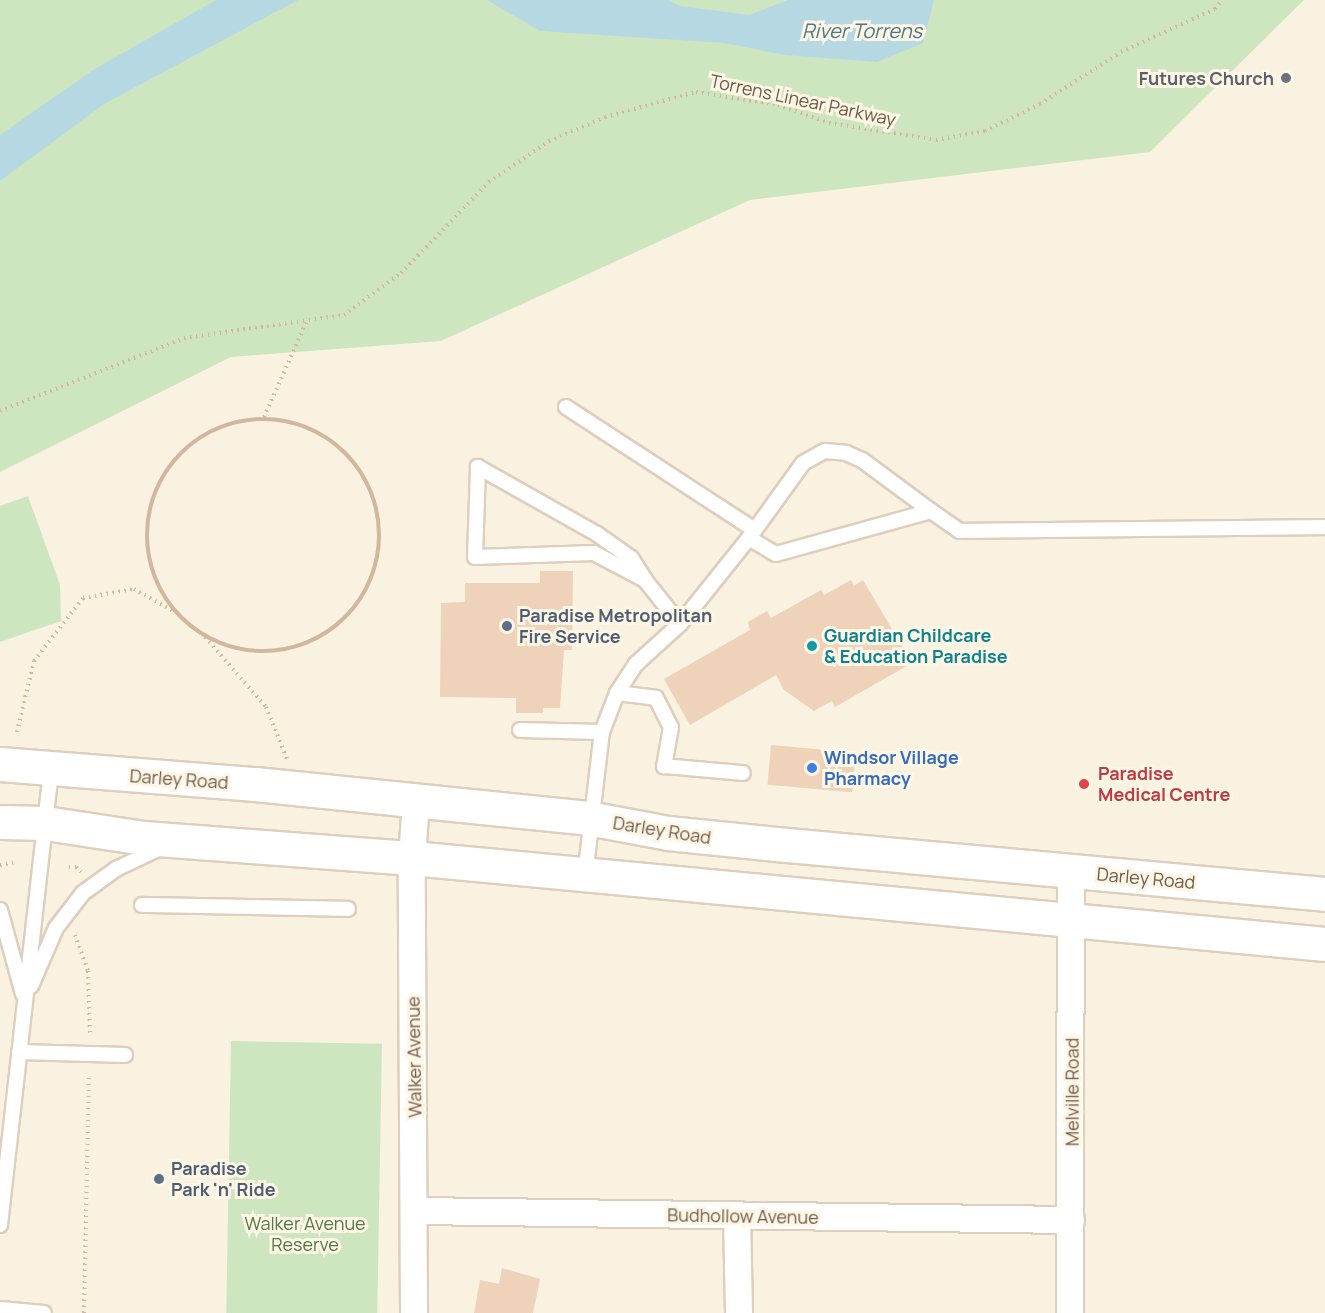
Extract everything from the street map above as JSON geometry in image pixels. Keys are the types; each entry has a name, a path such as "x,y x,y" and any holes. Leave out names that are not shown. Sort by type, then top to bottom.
{"main road":[{"name":"Darley Road","path":"0,764 255,784 588,818 668,833 1325,894"},
{"path":"0,822 45,823 177,841 412,858 1325,944"}],"street":[{"name":"Walker Avenue","path":"414,1313 416,1211 412,858 416,802"},
{"name":"Melville Road","path":"1070,1313 1073,921 1071,871"},
{"name":"Budhollow Avenue","path":"416,1211 1071,1220"},
{"path":"737,1216 739,1313"}],"lane":[{"path":"566,407 752,534 776,554 931,511"},
{"path":"585,876 588,818 602,732 617,693 636,664 680,624 752,534 803,463 825,451 846,453 862,460 960,531 1325,527"},
{"path":"645,580 594,554 475,557 478,466 597,534 631,558 645,580 680,624"},
{"path":"617,693 656,698 671,727 664,766 742,773"},
{"path":"520,730 602,732"},
{"path":"0,1226 6,1105 19,1052 51,769"},
{"path":"25,1002 56,928 83,893 116,869 177,841"},
{"path":"142,905 348,909"},
{"path":"0,910 25,1002"},
{"path":"19,1052 125,1055"},
{"path":"0,1309 44,1313"}],"path":[{"name":"Torrens Linear Parkway","path":"0,411 184,338 308,318 345,315 401,273 489,183 549,141 605,117 696,92 778,105 828,123 936,140 985,131 1040,104 1121,52 1215,9 1222,0"},
{"path":"264,417 308,318"},
{"path":"175,613 155,581 146,544 150,506 161,480 191,443 225,424 264,417 303,424 328,438 363,472 378,508 380,548 369,585 347,618 315,640 278,651 240,650 205,637"},
{"path":"17,732 34,661 83,598 134,589 175,613 205,637 266,707 288,761"},
{"path":"0,865 15,862"},
{"path":"69,867 76,867 83,875"},
{"path":"74,933 88,971 90,1053 84,1313"}],"green space":[{"path":"0,0 1304,0 1150,152 750,200 441,341 231,357 0,472"},
{"path":"28,496 60,585 61,621 0,642 0,506"},
{"name":"Walker Avenue Reserve","path":"231,1041 382,1044 377,1313 226,1313"}],"water":[{"path":"216,0 298,0 104,104 0,181 0,135 93,70"},
{"name":"River Torrens","path":"487,0 668,0 680,6 749,15 788,0 934,0 923,43 877,62 785,55 724,43 540,31"}],"building":[{"name":"Paradise Metropolitan Fire Service","path":"540,571 573,571 572,650 564,650 560,708 543,708 543,713 516,713 516,698 440,697 441,603 465,602 465,583 540,583"},
{"name":"Guardian Childcare & Education Paradise","path":"851,580 854,586 863,580 912,663 835,707 832,701 814,711 784,690 776,675 690,725 664,679 750,630 748,622 767,611 771,618 821,590 824,595"},
{"name":"Windsor Village Pharmacy","path":"771,745 856,752 852,792 768,785"},
{"path":"502,1268 540,1279 533,1313 474,1313 480,1280 499,1284"}],"place":[{"name":"Futures Church","path":"1286,78"},
{"name":"Paradise Metropolitan Fire Service","path":"507,626"},
{"name":"Guardian Childcare & Education Paradise","path":"812,646"},
{"name":"Windsor Village Pharmacy","path":"812,768"},
{"name":"Paradise Medical Centre","path":"1084,784"},
{"name":"Paradise Park 'n' Ride","path":"159,1179"}]}
